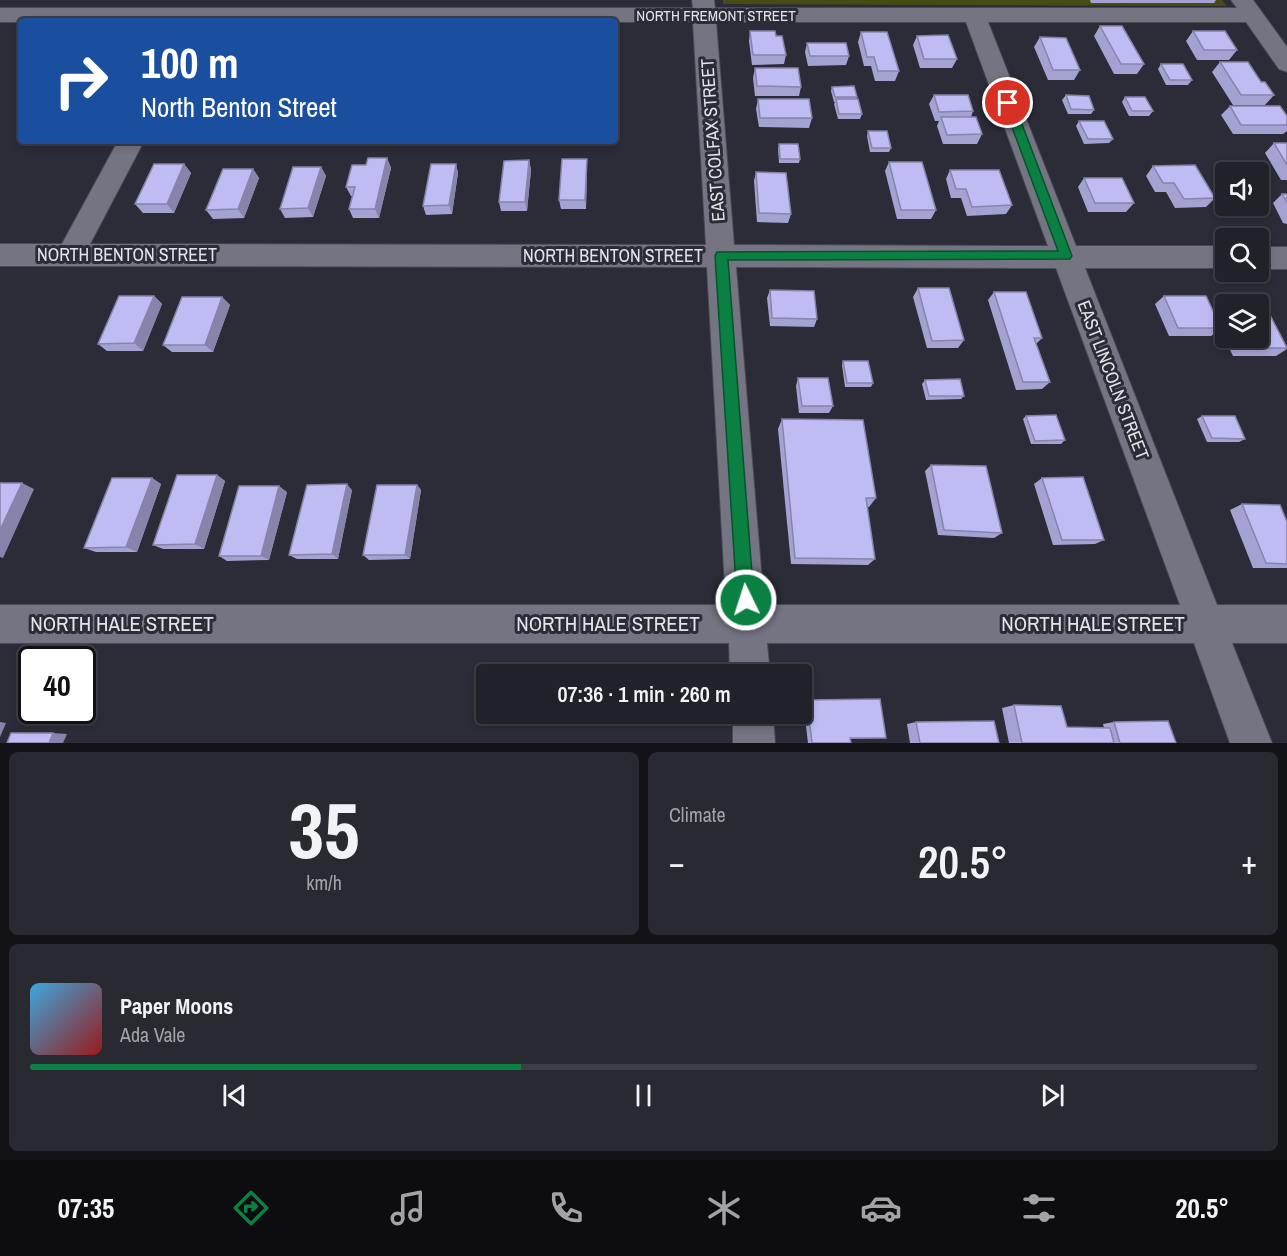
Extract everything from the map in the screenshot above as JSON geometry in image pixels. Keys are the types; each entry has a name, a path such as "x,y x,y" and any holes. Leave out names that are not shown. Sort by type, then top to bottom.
{"street":[{"name":"NORTH FREMONT STREET","path":"0,15 704,8 975,16 1012,8 1248,8"},
{"name":"EAST COLFAX STREET","path":"704,8 749,664"},
{"path":"1248,8 1287,64"},
{"name":"EAST LINCOLN STREET","path":"975,16 1251,743"},
{"path":"70,256 129,144"},
{"name":"NORTH BENTON STREET","path":"0,255 1215,257"},
{"path":"1269,258 1287,258"},
{"name":"NORTH HALE STREET","path":"0,624 1287,624"},
{"path":"753,724 754,743"}],"shaded area":[{"path":"723,0 1222,0 1227,6 723,4"}],"building":[{"path":"1100,26 1122,26 1144,64 1121,64"},
{"path":"750,31 775,31 776,36 782,36 786,55 753,55"},
{"path":"1193,31 1225,31 1237,50 1204,50"},
{"path":"861,32 887,32 899,71 878,71 874,57 867,57"},
{"path":"948,35 957,59 924,59 917,36"},
{"path":"1040,37 1066,38 1080,70 1053,70"},
{"path":"807,43 846,43 849,56 810,56"},
{"path":"1220,62 1248,62 1261,82 1265,82 1274,95 1241,95"},
{"path":"1161,64 1183,64 1192,80 1170,80"},
{"path":"755,68 798,68 801,87 757,86"},
{"path":"854,86 857,97 835,97 832,87"},
{"path":"934,95 968,95 973,111 939,112"},
{"path":"1066,95 1089,96 1094,110 1071,109"},
{"path":"1125,97 1145,97 1153,111 1132,111"},
{"path":"758,99 809,99 812,118 760,118"},
{"path":"836,99 858,99 862,114 839,114"},
{"path":"1230,106 1280,106 1287,116 1287,125 1241,125"},
{"path":"941,117 976,117 982,134 947,135"},
{"path":"1079,121 1104,121 1113,139 1088,139"},
{"path":"868,131 887,131 891,148 872,148"},
{"path":"1274,143 1287,143 1287,165"},
{"path":"779,144 798,144 800,159 780,159"},
{"path":"368,158 387,158 375,209 349,209 355,187 346,187 352,165 366,165"},
{"path":"562,159 587,159 585,200 559,200"},
{"path":"529,160 525,202 499,202 504,161"},
{"path":"889,162 922,162 936,210 901,210"},
{"path":"154,164 184,164 167,204 135,204"},
{"path":"431,164 456,164 449,205 423,206"},
{"path":"1195,165 1215,198 1184,199 1174,183 1163,183 1153,166"},
{"path":"293,167 321,167 308,208 280,209"},
{"path":"223,169 253,169 238,209 206,210"},
{"path":"950,170 999,170 1012,205 972,207 966,189 956,189"},
{"path":"756,172 786,173 791,214 759,213"},
{"path":"1084,178 1122,178 1134,203 1095,203"},
{"path":"918,288 949,288 964,340 932,341"},
{"path":"770,290 814,291 817,319 772,318"},
{"path":"994,292 1026,292 1042,338 1034,338 1050,382 1023,382"},
{"path":"119,296 154,296 134,343 98,344"},
{"path":"1164,296 1206,296 1215,315 1215,328 1178,328"},
{"path":"182,297 222,297 205,345 163,345"},
{"path":"1269,315 1270,315 1287,348 1269,348"},
{"path":"843,361 868,361 873,383 847,383"},
{"path":"798,378 828,378 833,406 802,406"},
{"path":"960,379 964,396 929,396 925,380"},
{"path":"1056,415 1065,440 1035,441 1026,416"},
{"path":"1202,416 1235,416 1245,439 1212,438"},
{"path":"782,419 863,420 876,498 866,498 875,559 795,558"},
{"path":"931,465 986,466 1002,533 944,530"},
{"path":"177,475 217,475 195,544 153,545"},
{"path":"1083,477 1104,540 1062,540 1042,478"},
{"path":"112,478 152,478 126,547 84,548"},
{"path":"0,483 22,483 0,530"},
{"path":"347,484 332,554 289,555 307,485"},
{"path":"377,485 417,485 405,555 363,555"},
{"path":"239,486 279,486 261,556 219,556"},
{"path":"1242,504 1280,505 1287,522 1287,564 1266,563"},
{"path":"880,699 886,738 850,738 851,743 812,743 810,724 812,724 812,700"},
{"path":"1014,705 1061,706 1067,727 1110,728 1114,743 1022,743"},
{"path":"994,721 999,743 920,743 916,722"},
{"path":"1168,721 1176,743 1120,743 1114,722"},
{"path":"11,733 53,733 49,743 7,743"}],"route":[{"path":"746,600 721,256 1066,256 1008,103"}]}
